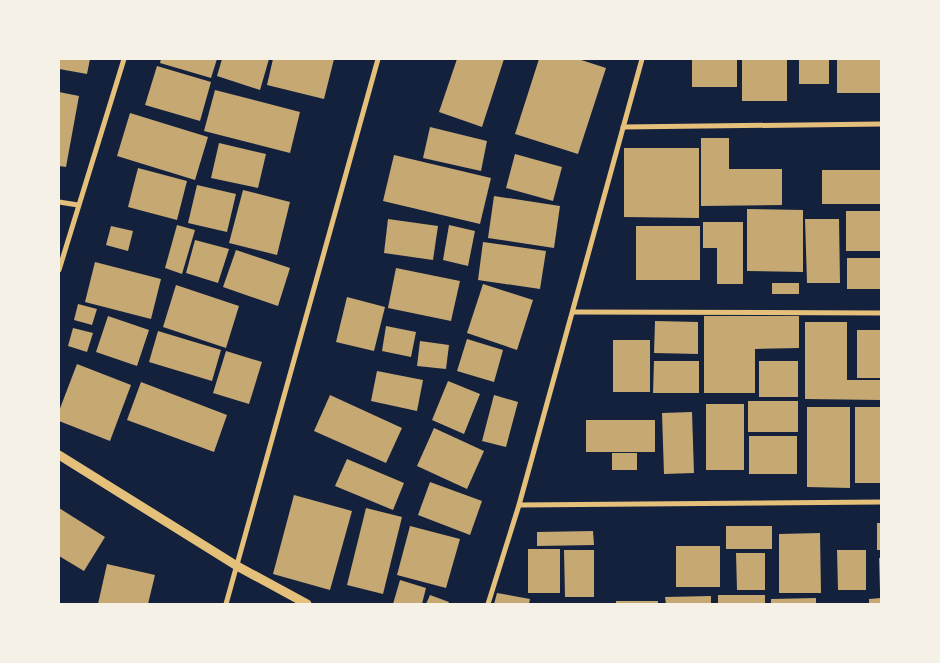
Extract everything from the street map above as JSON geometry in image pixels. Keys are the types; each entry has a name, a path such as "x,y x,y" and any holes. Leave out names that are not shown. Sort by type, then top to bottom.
{"street":[{"path":"59,270 124,59"},
{"path":"226,604 378,59"},
{"path":"488,604 520,505 642,59"},
{"path":"623,127 881,124"},
{"path":"59,202 78,205"},
{"path":"573,312 881,313"},
{"path":"59,455 237,566 307,604"},
{"path":"520,505 881,502"}],"building":[{"path":"59,59 90,59 87,74 59,69"},
{"path":"161,59 217,59 211,78 160,63"},
{"path":"222,59 269,59 260,90 217,76"},
{"path":"273,59 334,59 324,99 267,85"},
{"path":"457,59 504,59 482,127 439,112"},
{"path":"539,59 578,59 606,68 578,154 515,134"},
{"path":"692,59 737,59 737,87 692,87"},
{"path":"742,59 787,59 787,101 742,101"},
{"path":"799,59 829,59 829,84 799,84"},
{"path":"837,59 881,59 881,93 837,93"},
{"path":"157,66 211,82 200,121 145,105"},
{"path":"215,90 300,112 290,153 204,131"},
{"path":"59,92 79,96 66,167 59,166"},
{"path":"130,113 208,137 195,180 117,156"},
{"path":"430,127 487,141 481,171 423,158"},
{"path":"701,138 729,138 729,169 782,169 782,205 701,206"},
{"path":"219,143 266,154 258,188 211,178"},
{"path":"624,148 699,148 699,218 624,217"},
{"path":"515,154 562,167 553,201 506,188"},
{"path":"394,155 491,178 480,224 383,201"},
{"path":"138,168 187,181 177,220 128,207"},
{"path":"822,170 881,170 881,204 822,204"},
{"path":"197,185 236,194 227,232 188,223"},
{"path":"243,190 290,202 277,255 229,243"},
{"path":"494,196 560,206 554,248 488,238"},
{"path":"747,209 803,210 803,272 747,271"},
{"path":"846,211 881,211 881,251 846,251"},
{"path":"388,219 438,226 433,260 384,253"},
{"path":"805,219 839,219 840,283 807,283"},
{"path":"703,222 743,222 743,284 717,284 717,248 703,248"},
{"path":"177,225 195,230 182,274 165,268"},
{"path":"449,225 475,231 468,266 443,260"},
{"path":"111,226 133,231 128,251 106,245"},
{"path":"636,226 700,226 700,280 636,280"},
{"path":"195,240 229,249 218,283 186,273"},
{"path":"483,242 546,251 540,289 478,280"},
{"path":"236,250 290,268 278,306 223,287"},
{"path":"847,258 881,258 881,289 847,289"},
{"path":"95,262 161,279 151,319 85,302"},
{"path":"396,268 460,281 451,321 388,308"},
{"path":"772,283 799,283 799,294 772,294"},
{"path":"483,284 533,300 517,350 467,333"},
{"path":"176,285 239,306 226,348 163,327"},
{"path":"347,297 385,307 374,351 336,342"},
{"path":"78,304 97,309 92,325 74,320"},
{"path":"108,316 149,330 137,366 96,352"},
{"path":"704,316 799,316 799,348 755,349 755,393 704,393"},
{"path":"655,321 698,322 698,354 654,353"},
{"path":"805,322 847,322 847,380 881,380 881,400 805,399"},
{"path":"386,326 416,332 411,357 382,351"},
{"path":"73,328 93,333 87,352 68,346"},
{"path":"857,330 881,330 881,378 857,378"},
{"path":"158,331 221,350 212,381 149,362"},
{"path":"467,339 503,350 494,382 457,371"},
{"path":"613,340 650,340 650,392 613,392"},
{"path":"420,341 449,345 446,369 417,366"},
{"path":"226,351 262,362 249,404 213,393"},
{"path":"654,361 699,361 699,393 653,393"},
{"path":"759,361 798,361 798,397 759,397"},
{"path":"77,364 131,385 110,441 59,421 59,411"},
{"path":"377,371 423,380 417,411 371,401"},
{"path":"448,381 480,394 464,434 432,420"},
{"path":"141,382 227,415 214,452 127,420"},
{"path":"330,395 402,428 386,463 314,431"},
{"path":"494,395 518,402 506,447 482,441"},
{"path":"748,401 798,401 798,432 748,432"},
{"path":"706,404 744,404 744,470 706,470"},
{"path":"807,407 850,407 850,488 807,487"},
{"path":"855,407 881,407 881,483 855,483"},
{"path":"692,412 694,473 664,474 662,413"},
{"path":"586,420 655,420 655,452 586,452"},
{"path":"434,428 484,451 467,489 417,466"},
{"path":"749,436 797,436 797,474 749,474"},
{"path":"612,453 637,453 637,470 612,470"},
{"path":"347,459 404,483 393,510 335,486"},
{"path":"430,482 482,501 470,535 418,515"},
{"path":"294,495 352,511 330,590 273,574"},
{"path":"59,508 105,537 84,571 59,556"},
{"path":"366,508 402,517 383,594 347,585"},
{"path":"877,523 881,523 881,550 877,550"},
{"path":"410,526 460,539 446,588 397,575"},
{"path":"726,526 772,526 772,549 726,549"},
{"path":"593,531 594,545 537,546 537,532"},
{"path":"820,533 821,593 779,593 779,534"},
{"path":"676,546 720,546 720,587 676,587"},
{"path":"528,549 560,549 560,593 528,593"},
{"path":"564,550 594,550 594,597 565,597"},
{"path":"837,550 866,550 866,590 838,590"},
{"path":"736,553 765,553 765,590 737,590"},
{"path":"879,558 881,558 881,591 880,591"},
{"path":"107,564 155,575 148,604 98,604"},
{"path":"400,580 426,588 422,604 393,604"},
{"path":"497,593 530,599 529,604 494,604"},
{"path":"430,595 449,602 448,604 426,604"},
{"path":"718,595 765,595 765,604 718,604"},
{"path":"711,596 711,604 666,604 665,597"},
{"path":"816,598 816,604 771,604 771,599"},
{"path":"881,598 881,604 869,604 869,599"},
{"path":"616,601 658,601 658,604 616,604"}]}
